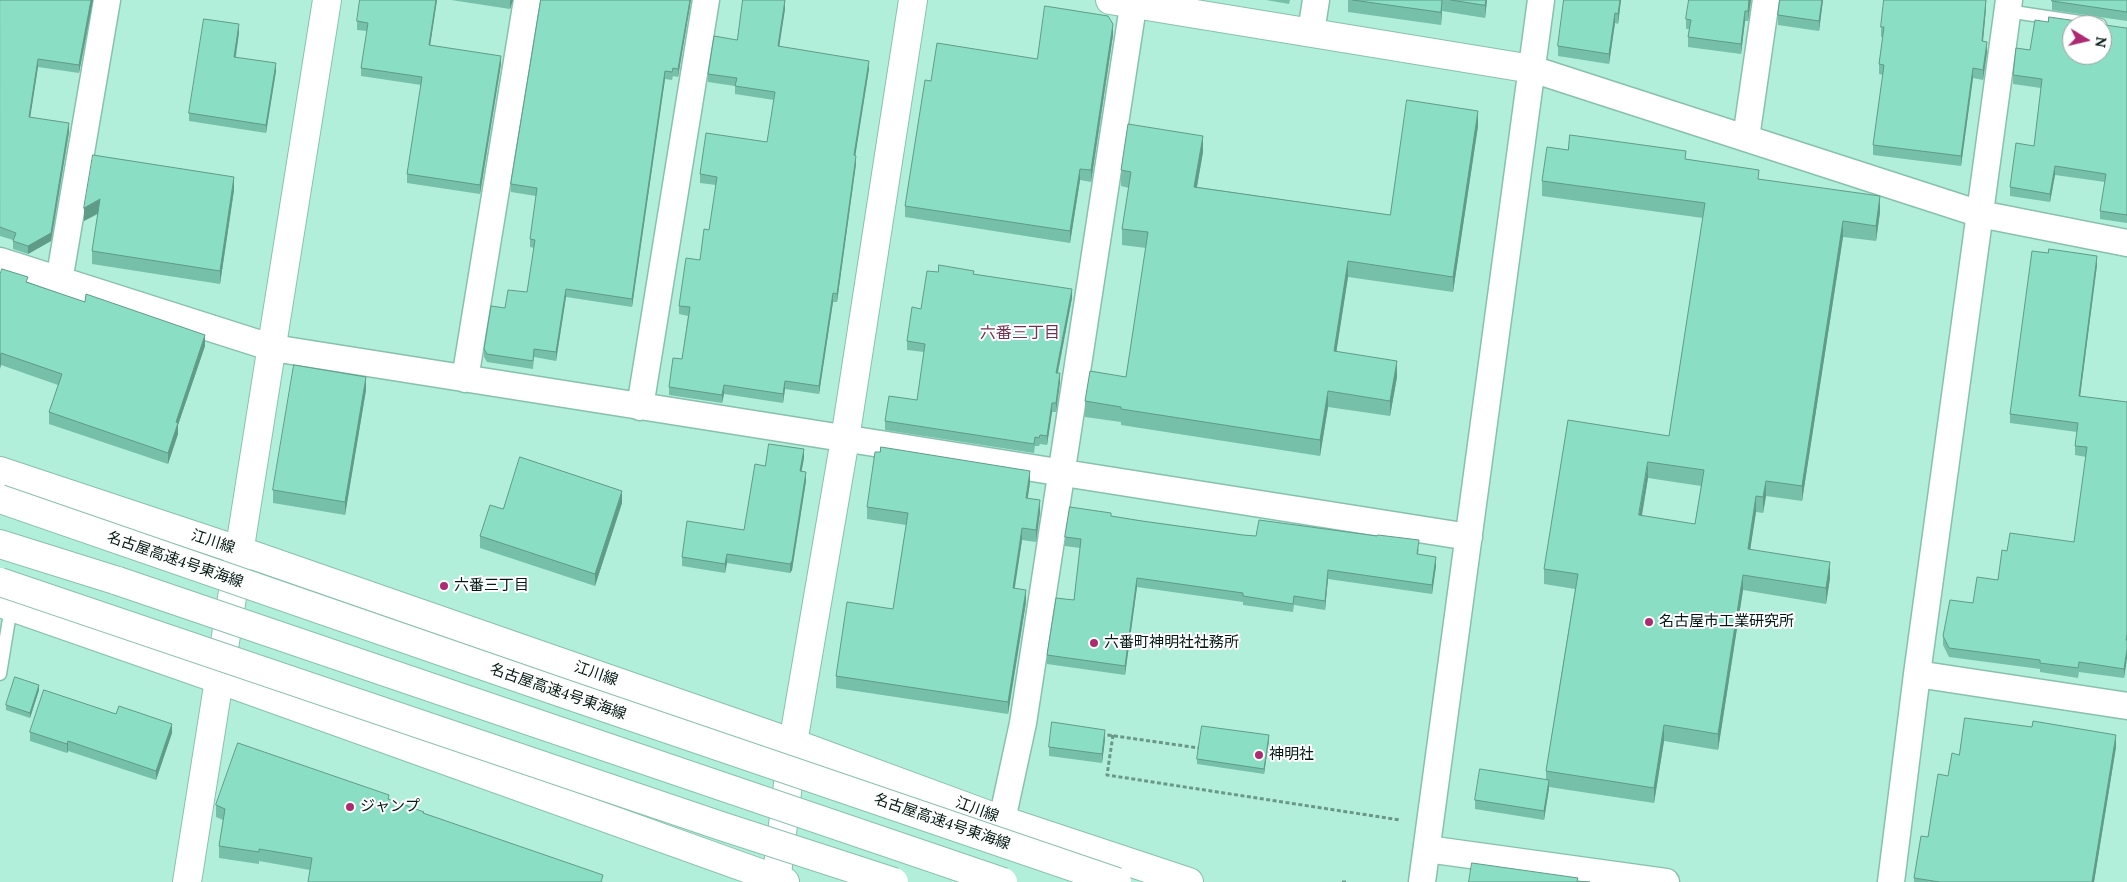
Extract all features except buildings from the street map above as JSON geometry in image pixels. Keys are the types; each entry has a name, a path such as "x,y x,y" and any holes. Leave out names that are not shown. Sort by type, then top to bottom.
{"main road":[{"path":"187,882 238,550 273,348 327,0"},
{"path":"5,605 218,679 779,881 793,743 844,439 913,0"},
{"path":"1126,1 1532,69"},
{"name":"江川線","path":"0,472 238,550 793,743 1002,820 1189,882"},
{"name":"名古屋高速4号東海線","path":"0,499 1117,882"},
{"path":"0,544 467,699 1003,882"},
{"path":"0,582 712,823 894,882"}],"street":[{"path":"59,281 106,0"},
{"path":"465,379 527,0"},
{"path":"640,406 706,0"},
{"path":"1312,32 1316,0"},
{"path":"1422,882 1541,0"},
{"path":"1746,138 1766,0"},
{"path":"1002,820 1023,723 1061,473 1126,1"},
{"path":"1891,882 2008,6"},
{"path":"1532,69 1980,214 2127,243"},
{"path":"0,261 273,348 1469,537"},
{"path":"1918,674 2127,706"},
{"path":"1428,837 1660,882"}],"lane":[{"path":"2008,6 2062,17"},
{"path":"0,674 5,605"}],"path":[{"path":"1095,733 1199,748"},
{"path":"1113,735 1107,775 1428,837"}],"place":[{"name":"六番三丁目","path":"444,586"},
{"name":"名古屋市工業研究所","path":"1649,622"},
{"name":"六番町神明社社務所","path":"1094,643"},
{"name":"神明社","path":"1259,755"},
{"name":"ジャンプ","path":"350,807"}],"district":[{"name":"六番三丁目","path":"1020,333"}]}
